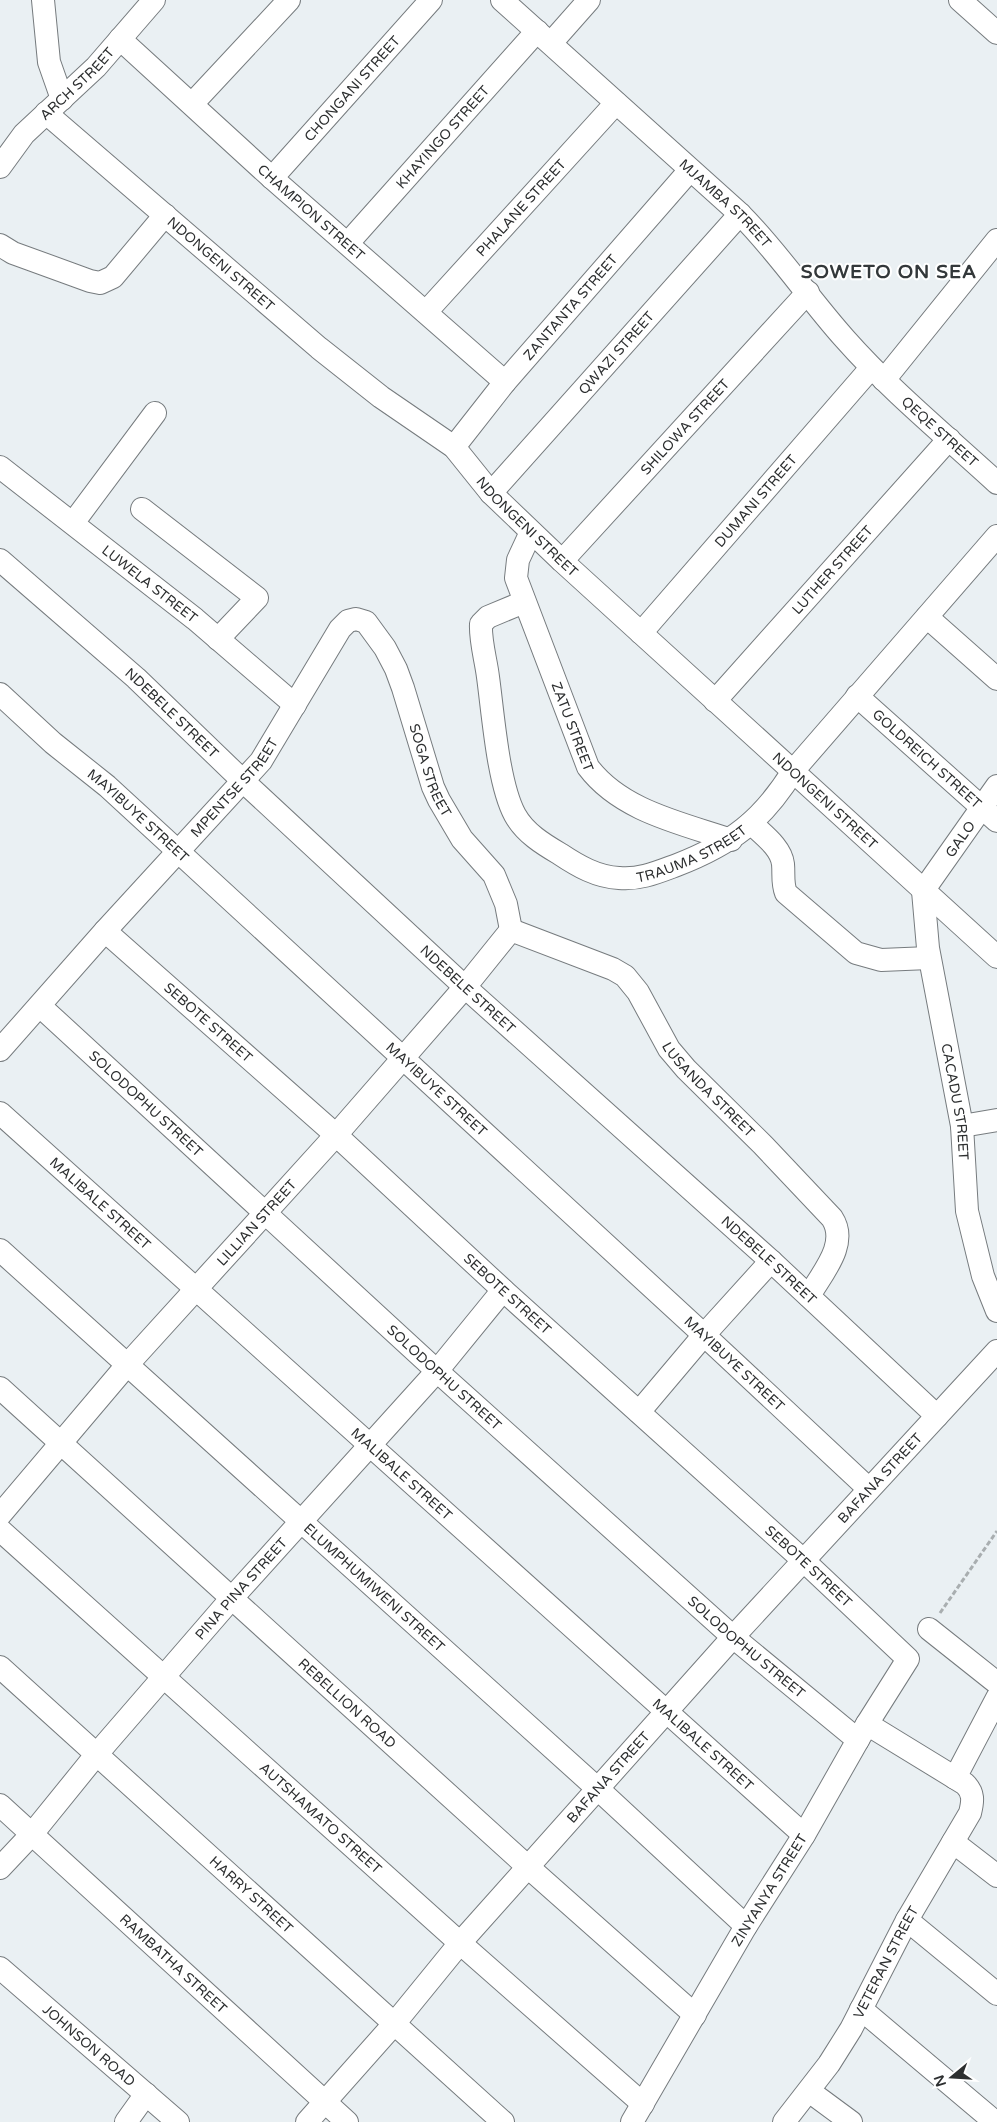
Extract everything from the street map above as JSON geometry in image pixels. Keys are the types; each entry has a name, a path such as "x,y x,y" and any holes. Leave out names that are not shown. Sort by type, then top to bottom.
{"street":[{"path":"44,0 54,106"},
{"name":"ARCH STREET","path":"0,167 24,134 96,67 154,0"},
{"path":"192,104 290,0"},
{"name":"CHONGANI STREET","path":"272,178 431,0"},
{"name":"MJAMBA STREET","path":"502,0 740,214 767,242 843,337 878,374"},
{"path":"544,37 589,0"},
{"path":"960,0 997,33"},
{"name":"KHAYINGO STREET","path":"348,243 544,37"},
{"name":"CHAMPION STREET","path":"120,39 272,178 504,382"},
{"name":"PHALANE STREET","path":"426,312 616,103"},
{"name":"NDONGENI STREET","path":"54,106 165,215 319,348 381,396 454,447 491,493 531,532 997,957"},
{"name":"ZANTANTA STREET","path":"454,447 504,382 690,170"},
{"name":"QWAZI STREET","path":"491,493 740,214"},
{"path":"0,245 24,257 100,283 113,277 165,215"},
{"name":"DUMANI STREET","path":"641,633 878,374 997,240"},
{"name":"SHILOWA STREET","path":"562,561 808,292"},
{"name":"QEQE STREET","path":"878,374 997,483"},
{"path":"73,523 156,414"},
{"name":"LUTHER STREET","path":"715,701 949,439"},
{"name":"LUWELA STREET","path":"0,468 73,523 218,639 294,705"},
{"path":"142,509 257,598 218,639"},
{"name":"ZATU STREET","path":"531,532 518,560 516,578 588,767 596,778 610,790 644,810 731,840"},
{"name":"TRAUMA STREET","path":"524,602 488,617 481,624 504,785 515,814 523,827 538,840 581,867 600,875 633,879 652,875 705,854 731,840 751,823 779,792 793,771 857,696 997,536"},
{"name":"NDEBELE STREET","path":"0,560 136,678 243,781 465,987 771,1261 937,1416"},
{"path":"927,616 997,679"},
{"name":"SOGA STREET","path":"348,621 356,619 366,622 385,648 396,669 433,787 444,812 462,839 494,875 506,904 511,930"},
{"name":"MPENTSE STREET","path":"0,1050 105,931 267,754 340,629 348,621"},
{"name":"MAYIBUYE STREET","path":"0,694 53,744 107,786 869,1489"},
{"name":"GOLDREICH STREET","path":"857,696 989,814"},
{"name":"GALO","path":"923,891 989,814 997,786"},
{"path":"751,823 777,849 781,857 783,885 791,898 856,953 881,960 929,958"},
{"name":"CACADU STREET","path":"923,891 925,931 929,958 962,1126 967,1211 983,1276 997,1311"},
{"name":"LILLIAN STREET","path":"0,1515 127,1365 336,1135 465,987 511,930"},
{"name":"LUSANDA STREET","path":"511,930 613,969 625,976 638,992 669,1049 686,1069 763,1145 832,1218 838,1229 838,1244 808,1296"},
{"name":"SEBOTE STREET","path":"105,931 336,1135 503,1290 803,1560 908,1659"},
{"name":"SOLODOPHU STREET","path":"40,1006 437,1371 733,1637 862,1732 955,1778 964,1784 972,1794"},
{"name":"MALIBALE STREET","path":"0,1113 371,1445 667,1714 804,1835"},
{"path":"962,1126 997,1120"},
{"name":"ELUMPHUMIWENI STREET","path":"0,1250 598,1789 746,1926"},
{"path":"638,1412 771,1261"},
{"name":"PINA PINA STREET","path":"0,1868 32,1834 96,1755 231,1599 437,1371 503,1290"},
{"name":"BAFANA STREET","path":"307,2122 394,2024 460,1943 667,1714 733,1637 997,1351"},
{"name":"REBELLION ROAD","path":"0,1388 528,1867 695,2015"},
{"name":"AUTSHAMATO STREET","path":"0,1530 460,1943 638,2113"},
{"path":"929,1628 997,1683"},
{"name":"ZINYANYA STREET","path":"638,2113 746,1926 804,1835 862,1732 908,1659"},
{"name":"HARRY STREET","path":"0,1667 503,2122"},
{"path":"955,1778 997,1698"},
{"name":"VETERAN STREET","path":"784,2122 829,2064 861,2009 907,1920 970,1813 973,1799 972,1794"},
{"name":"RAMBATHA STREET","path":"0,1805 347,2122"},
{"path":"953,1842 997,1876"},
{"path":"907,1920 997,1994"},
{"name":"JOHNSON ROAD","path":"0,1968 178,2122"},
{"path":"861,2009 995,2122"},
{"path":"809,2091 850,2122"},
{"path":"126,2122 146,2094"}],"path":[{"path":"929,1628 997,1531"}],"district":[{"name":"SOWETO ON SEA","path":"889,271"}]}
